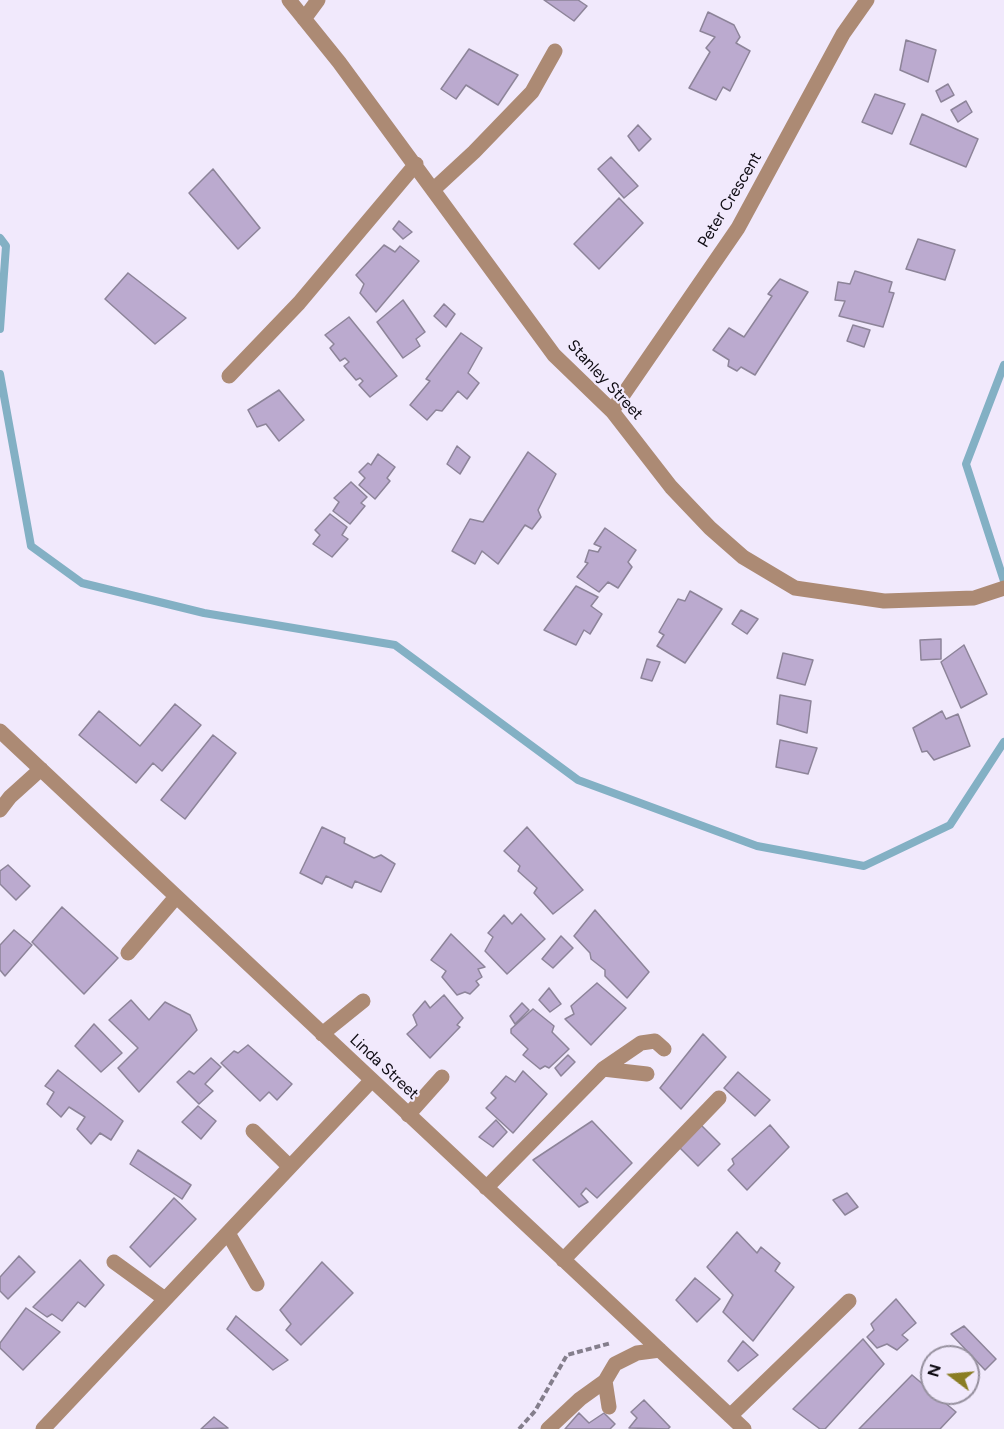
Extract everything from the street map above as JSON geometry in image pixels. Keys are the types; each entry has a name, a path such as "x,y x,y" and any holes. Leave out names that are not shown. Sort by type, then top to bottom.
{"street":[{"name":"Stanley Street","path":"289,0 416,164 554,355 612,411 671,487 710,528 743,557 795,588 884,602 974,598 1004,588"},
{"path":"304,19 318,0"},
{"name":"Peter Crescent","path":"612,411 738,228 843,34 867,0"},
{"path":"434,189 474,152 532,92 555,51"},
{"path":"229,376 299,303 416,164"},
{"name":"Linda Street","path":"0,731 744,1429"},
{"path":"0,810 10,797 42,770"},
{"path":"128,953 176,897"},
{"path":"322,1034 363,1001"},
{"path":"486,1188 603,1069 641,1043 655,1041 664,1050"},
{"path":"603,1069 648,1074"},
{"path":"408,1115 442,1077"},
{"path":"43,1429 371,1081"},
{"path":"563,1260 719,1098"},
{"path":"253,1131 290,1167"},
{"path":"228,1233 257,1284"},
{"path":"114,1262 165,1299"},
{"path":"730,1416 849,1301"},
{"path":"548,1429 580,1399 605,1381 615,1364 633,1355 660,1350"},
{"path":"605,1381 609,1407"}],"path":[{"path":"519,1429 535,1411 567,1355 611,1343 633,1355"}],"building":[{"path":"544,0 578,0 587,6 574,21"},
{"path":"708,12 734,25 740,37 736,43 750,51 730,91 723,87 716,100 689,88 710,52 706,48 715,37 700,31"},
{"path":"906,40 936,50 928,82 900,70"},
{"path":"469,49 518,75 498,105 466,85 456,99 441,89"},
{"path":"948,84 954,95 941,102 936,91"},
{"path":"875,94 905,104 892,134 862,122"},
{"path":"966,101 972,112 958,122 951,110"},
{"path":"922,114 978,139 966,167 910,144"},
{"path":"638,125 651,139 639,151 628,136"},
{"path":"611,157 638,186 624,198 598,169"},
{"path":"213,169 260,228 238,249 189,193"},
{"path":"619,198 643,223 599,269 574,244"},
{"path":"399,221 412,232 403,239 393,229"},
{"path":"918,239 955,250 945,280 906,269"},
{"path":"384,245 395,252 400,246 419,261 376,312 360,293 364,284 356,275"},
{"path":"855,271 892,282 889,292 894,293 883,327 839,316 845,301 835,300 838,282 850,284"},
{"path":"128,273 186,318 155,344 105,299"},
{"path":"780,279 808,292 755,375 741,367 737,371 728,366 729,360 713,350 729,328 744,337 772,296 768,294"},
{"path":"403,300 425,332 416,339 420,346 403,358 377,322"},
{"path":"444,304 455,314 446,327 434,316"},
{"path":"349,317 397,376 370,397 359,385 363,381 360,378 356,380 344,366 349,362 345,358 340,361 330,348 334,344 325,335"},
{"path":"853,325 870,330 864,347 847,341"},
{"path":"461,333 482,348 468,373 479,383 467,399 458,391 442,411 436,410 427,420 410,405 430,381 426,379"},
{"path":"279,390 304,420 279,441 266,424 257,427 248,410"},
{"path":"457,446 470,457 460,474 447,464"},
{"path":"528,452 556,474 538,510 541,517 532,529 525,525 498,564 482,551 475,564 452,551 470,519 483,522"},
{"path":"378,454 395,467 387,478 390,481 375,499 359,485 365,478 359,472 368,463 371,465"},
{"path":"351,482 367,497 361,503 365,506 350,524 333,511 339,502 334,498"},
{"path":"330,514 347,527 342,535 348,539 332,557 313,544 320,535 315,530"},
{"path":"605,528 636,550 628,562 632,567 618,588 608,582 599,592 577,577 588,563 585,562 589,550 598,552 601,547 594,544"},
{"path":"576,586 598,597 591,606 602,614 590,634 584,630 576,645 544,630"},
{"path":"690,591 722,609 685,663 657,646 664,635 659,632 678,599 685,601"},
{"path":"741,610 758,619 747,634 732,624"},
{"path":"941,639 941,659 921,660 920,640"},
{"path":"964,645 987,694 961,708 941,662"},
{"path":"783,653 813,660 805,685 777,678"},
{"path":"647,659 660,662 652,681 641,678"},
{"path":"780,695 811,701 807,733 777,724"},
{"path":"175,704 201,725 162,771 153,763 136,783 79,735 99,711 140,746"},
{"path":"942,711 946,719 958,714 970,746 934,760 927,751 922,752 913,728"},
{"path":"213,735 236,753 185,819 161,800"},
{"path":"780,740 817,748 808,774 776,767"},
{"path":"322,827 345,838 344,843 374,858 381,855 395,864 381,892 355,881 352,888 326,876 322,884 300,873"},
{"path":"527,827 583,890 553,914 534,893 537,888 518,871 520,866 504,851"},
{"path":"8,865 30,886 16,900 0,884 0,871"},
{"path":"62,907 118,958 84,994 32,942"},
{"path":"595,910 649,972 627,998 605,976 605,970 591,959 590,953 574,936"},
{"path":"521,914 545,939 507,974 485,951 493,937 488,933 504,915 512,924"},
{"path":"14,930 32,945 5,976 0,970 0,945"},
{"path":"451,934 485,967 478,969 482,977 476,981 479,985 470,994 465,992 457,995 442,977 446,971 431,960"},
{"path":"561,936 573,948 553,968 542,959"},
{"path":"597,983 626,1008 591,1045 565,1019 574,1014 571,1006"},
{"path":"549,988 561,1004 550,1012 539,1000"},
{"path":"444,995 463,1018 457,1025 460,1027 430,1058 407,1034 417,1025 413,1015 425,1001 430,1008"},
{"path":"131,1000 149,1020 165,1002 190,1015 197,1030 139,1092 118,1068 138,1048 109,1020"},
{"path":"522,1003 529,1010 515,1024 510,1016"},
{"path":"533,1009 554,1026 552,1032 569,1049 549,1068 545,1066 540,1069 523,1055 528,1049 511,1033 511,1029"},
{"path":"94,1024 122,1053 101,1072 75,1046"},
{"path":"703,1034 726,1057 681,1109 660,1088"},
{"path":"248,1045 292,1084 277,1100 269,1092 260,1101 221,1063 234,1051 238,1053"},
{"path":"568,1055 575,1062 561,1076 555,1068"},
{"path":"211,1058 221,1067 205,1084 213,1091 199,1104 177,1082 189,1071 194,1074"},
{"path":"58,1070 123,1121 111,1140 100,1133 91,1144 77,1129 85,1117 69,1107 61,1117 47,1104 54,1092 45,1086"},
{"path":"523,1071 547,1094 513,1133 486,1108 496,1098 491,1093 506,1076 515,1082"},
{"path":"738,1072 770,1100 755,1116 724,1088"},
{"path":"198,1106 216,1121 201,1139 182,1122"},
{"path":"496,1120 507,1132 493,1147 479,1137"},
{"path":"592,1121 632,1163 597,1198 586,1188 581,1194 588,1202 579,1207 533,1160"},
{"path":"700,1124 720,1144 698,1166 678,1146"},
{"path":"770,1125 789,1147 747,1190 728,1170 734,1164 732,1159"},
{"path":"138,1150 191,1185 182,1199 130,1164"},
{"path":"847,1193 858,1207 845,1215 833,1200"},
{"path":"174,1198 196,1219 150,1267 130,1247"},
{"path":"737,1232 757,1253 761,1247 780,1263 775,1271 794,1287 753,1341 723,1312 733,1295 707,1267"},
{"path":"19,1256 35,1272 8,1299 0,1291 0,1277"},
{"path":"80,1260 104,1285 85,1307 78,1302 62,1321 52,1314 47,1317 33,1307"},
{"path":"322,1262 353,1293 301,1345 286,1330 291,1324 280,1310"},
{"path":"695,1278 720,1299 697,1322 676,1300"},
{"path":"896,1299 916,1323 902,1335 908,1340 897,1350 887,1344 877,1348 867,1337 874,1330 871,1324"},
{"path":"26,1308 60,1332 23,1370 0,1348 0,1343"},
{"path":"236,1316 288,1360 273,1370 227,1329"},
{"path":"964,1326 996,1359 985,1370 980,1365 980,1345 961,1345 951,1334"},
{"path":"863,1339 884,1364 825,1429 820,1429 793,1409"},
{"path":"743,1341 758,1355 738,1371 728,1361"},
{"path":"912,1375 920,1382 920,1405 948,1405 956,1412 940,1429 859,1429"},
{"path":"644,1400 670,1427 668,1429 629,1428 637,1418 631,1412"},
{"path":"579,1413 589,1423 604,1413 615,1424 610,1429 565,1429"},
{"path":"214,1417 228,1428 201,1429"}],"waterway":[{"path":"0,238 6,246 0,329"},
{"path":"1004,365 966,464 1004,581"},
{"path":"0,374 31,546 82,583 204,613 395,645 578,780 757,846 864,866 950,825 1004,742"}]}
